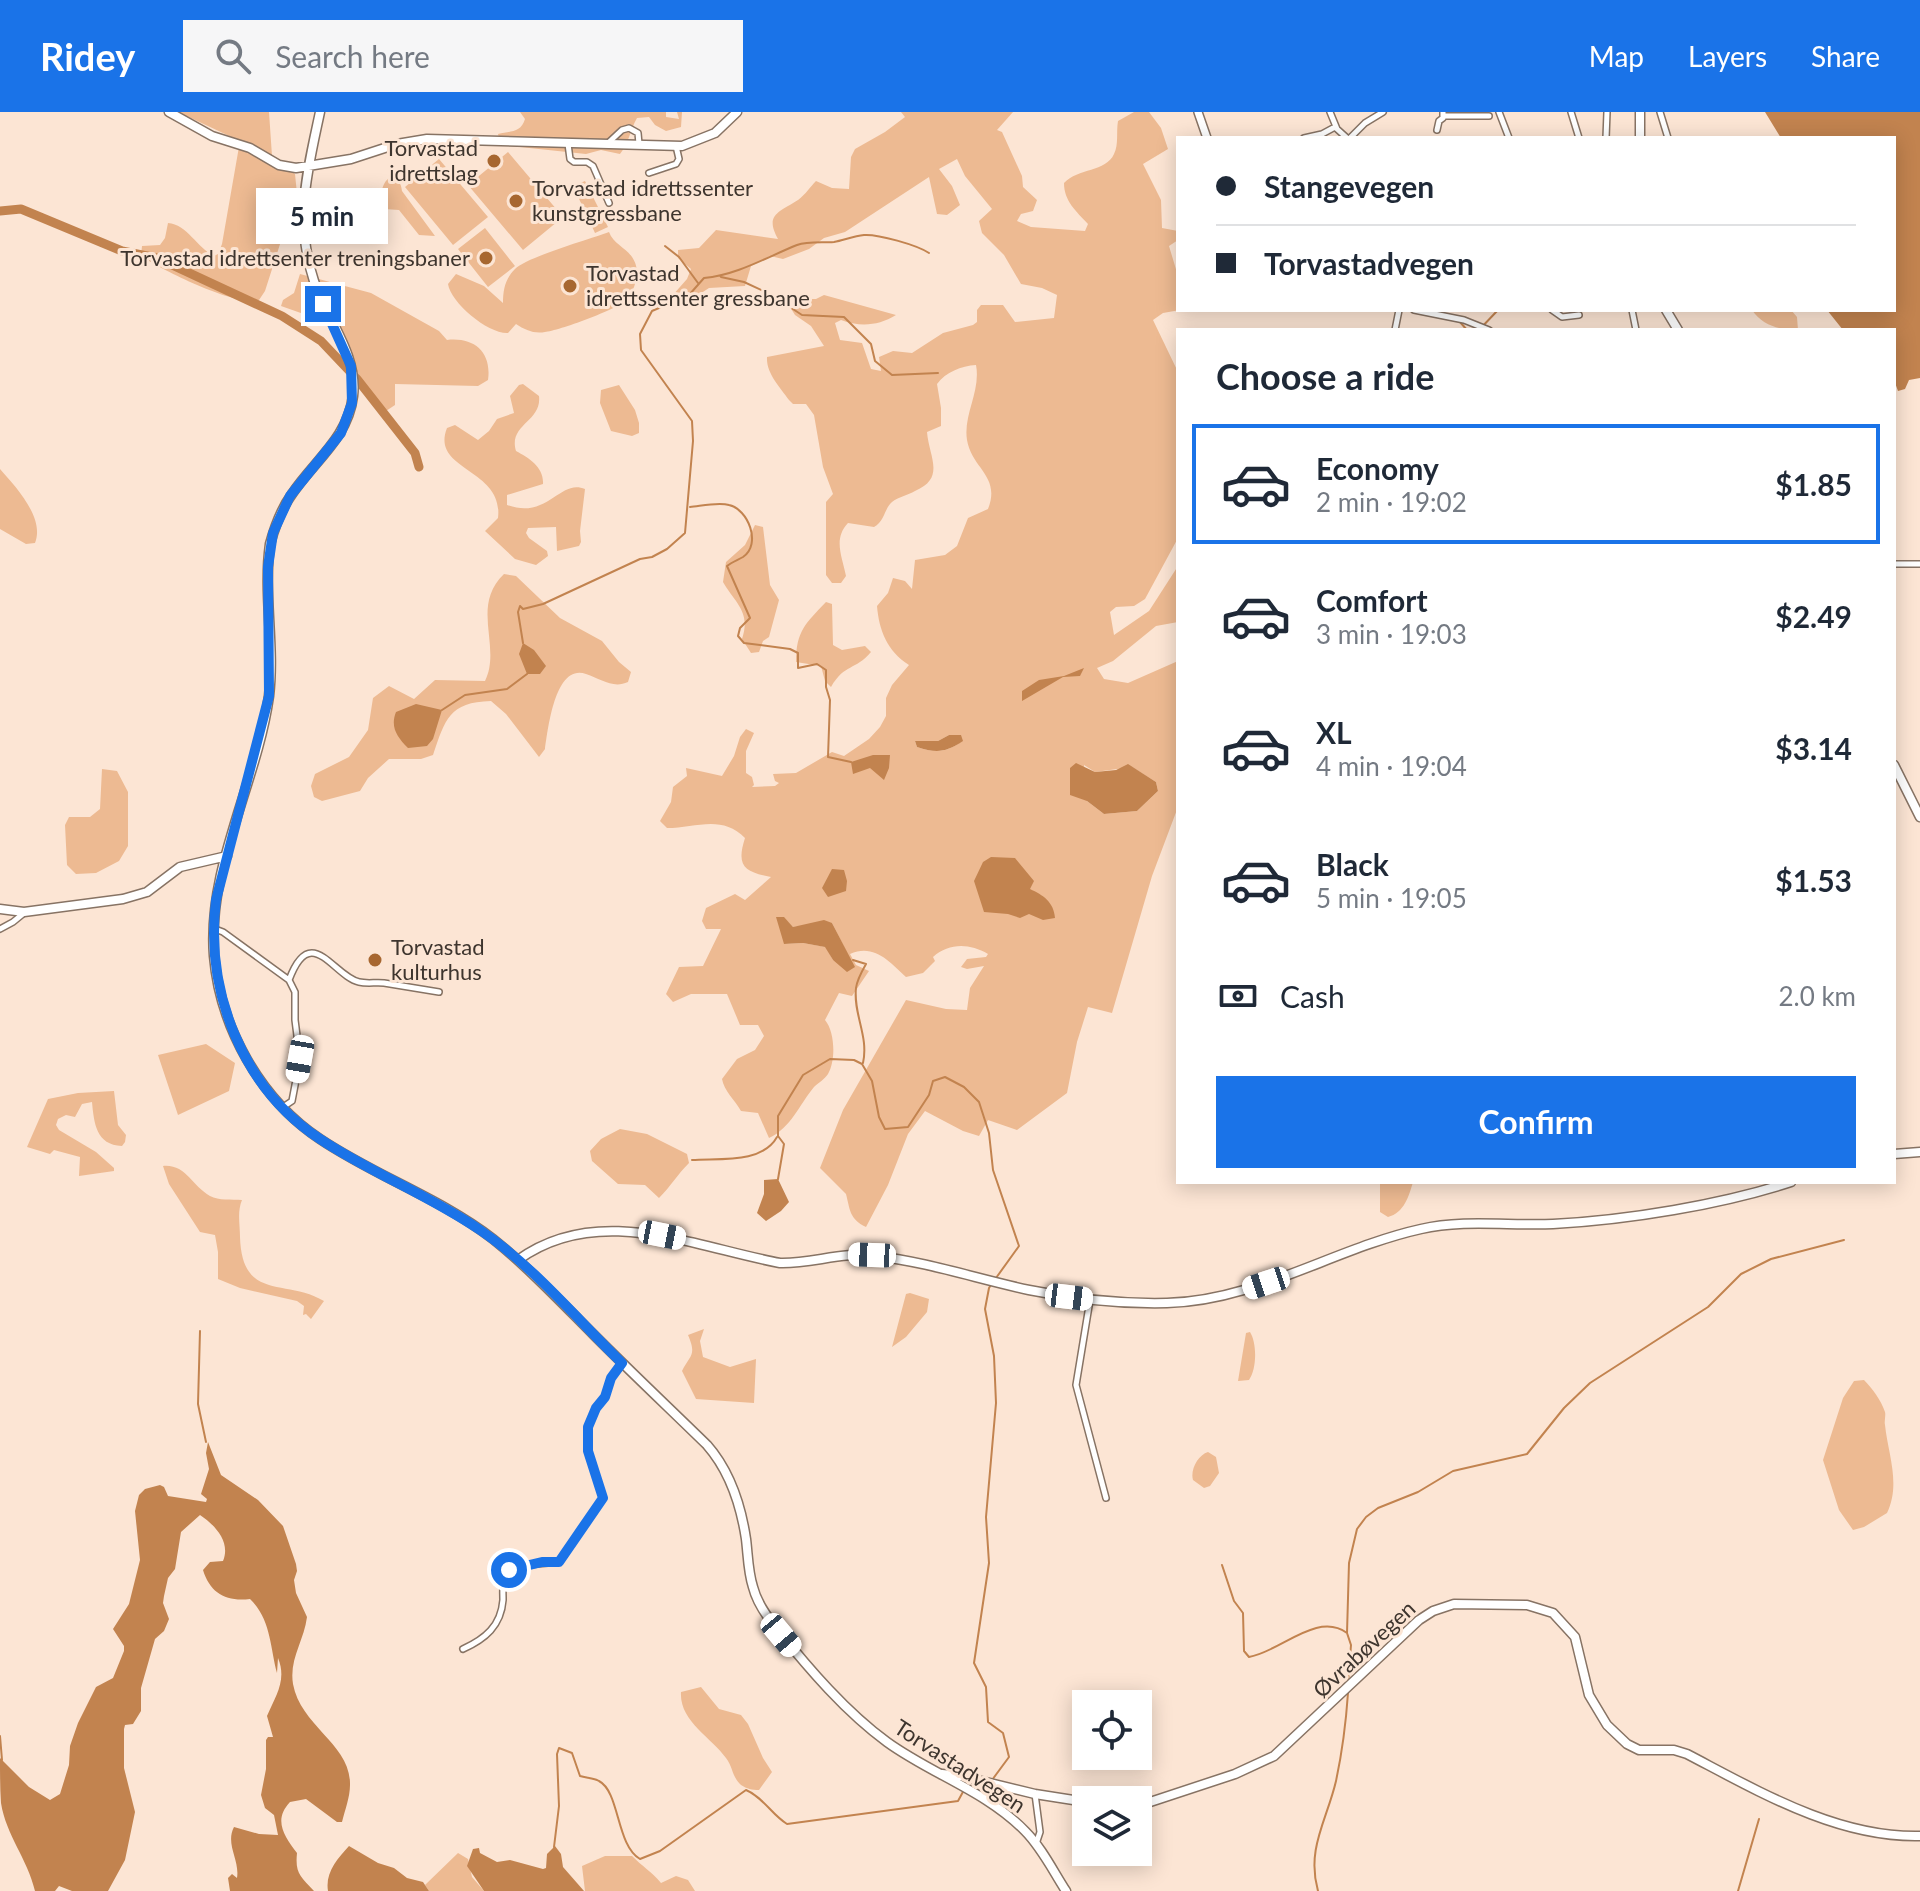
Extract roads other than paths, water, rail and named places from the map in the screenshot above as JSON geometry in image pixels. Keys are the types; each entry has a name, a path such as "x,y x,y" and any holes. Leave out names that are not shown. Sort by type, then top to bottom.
{"main road":[{"path":"169,112 212,136 250,148 279,165 296,168 351,159 418,140 676,146 709,137 737,112"},
{"name":"Torvastadvegen","path":"320,112 307,166 303,213 307,252 316,286 351,366 352,403 341,433 290,496 273,533 268,567 269,696 216,900 214,929 218,984 233,1031 253,1068 283,1107 321,1140 468,1222 518,1260 707,1445 720,1462 733,1491 743,1521 753,1589 774,1626 873,1731 897,1749 1005,1813 1036,1845 1066,1891"},
{"path":"1640,112 1640,136"},
{"path":"1896,769 1919,813"},
{"path":"0,909 24,912 141,895 180,867 227,856"},
{"path":"1896,1154 1920,1152"},
{"path":"518,1260 549,1241 562,1238 599,1232 644,1233 689,1240 780,1263 838,1255 892,1258 1039,1292 1090,1299 1164,1303 1210,1299 1266,1283 1335,1255 1422,1229 1594,1220 1745,1195 1784,1184"},
{"name":"Øvrabøvegen","path":"1152,1801 1235,1774 1274,1756 1408,1630 1433,1611 1461,1603 1512,1604 1544,1609 1569,1628 1580,1648 1587,1687 1596,1710 1607,1725 1633,1748 1642,1751 1674,1750 1687,1754 1780,1801 1835,1821 1881,1834 1920,1836"},
{"path":"940,1774 1072,1800"}],"street":[{"path":"1198,112 1206,136"},
{"path":"1330,112 1335,127 1346,136"},
{"path":"1350,136 1383,112"},
{"path":"1499,112 1508,136"},
{"path":"1571,112 1578,136"},
{"path":"1606,136 1607,112"},
{"path":"1660,112 1667,136"},
{"path":"1437,130 1443,114 1489,116"},
{"path":"1310,136 1335,127"},
{"path":"607,145 622,130 629,128 638,133 639,146"},
{"path":"568,144 568,155 572,161 587,162 593,166 609,203"},
{"path":"649,173 676,164 679,159 676,146"},
{"path":"1424,312 1464,320 1484,328"},
{"path":"1555,312 1562,317 1579,315"},
{"path":"1896,564 1920,564"},
{"path":"0,929 24,912"},
{"path":"214,929 223,932 289,980 295,992 300,1059 292,1101 283,1107"},
{"path":"289,980 302,957 322,955 357,982 439,992"},
{"path":"1090,1299 1076,1385 1106,1498"},
{"path":"463,1649 487,1635 496,1625 501,1615 505,1574 526,1565 559,1562 603,1498 588,1451 588,1427 596,1408 605,1397 611,1378 622,1363"},
{"path":"1035,1794 1040,1832 1036,1845"}],"waterway":[{"path":"0,211 21,209 122,251 157,258 282,316 321,341 357,379 415,453 419,467"},
{"path":"523,643 518,612 520,606 523,609 543,604 640,559 652,557 685,533 692,421 641,350 640,334 652,311 689,295 704,278 740,269 801,244 870,235 929,253"},
{"path":"665,246 679,257 698,283"},
{"path":"721,277 744,282 770,294 802,315 844,317 871,344 875,361 892,375 938,373"},
{"path":"1481,328 1496,312"},
{"path":"1460,322 1465,328"},
{"path":"690,507 729,505 747,520 752,536 749,551 727,566 750,618 740,628 738,636 744,643 790,649 798,653 798,668 817,664 826,670 830,700 828,757 851,762"},
{"path":"442,710 465,695 507,689 527,674"},
{"path":"853,960 866,964 856,988 864,1044 863,1063"},
{"path":"778,1179 784,1144 778,1136 778,1116 803,1075 830,1059 854,1060 862,1064 872,1081 879,1117 885,1129 908,1127 929,1095 933,1081 945,1077 964,1087 979,1102 989,1133 993,1170 1019,1246 996,1278"},
{"path":"692,1160 751,1156 770,1146 777,1137"},
{"path":"1348,1683 1351,1645 1347,1633 1349,1563 1357,1529 1366,1517 1453,1471 1527,1454 1564,1408 1590,1383 1708,1307 1741,1274 1771,1259 1844,1240"},
{"path":"992,1283 985,1309 994,1356 996,1403 986,1517 989,1563 974,1663 986,1687 988,1722 1003,1733 1009,1757 992,1780"},
{"path":"200,1331 198,1404 206,1442"},
{"path":"1222,1565 1234,1601 1243,1613 1244,1651 1249,1657 1323,1627 1347,1633"},
{"path":"1318,1891 1314,1862 1316,1848 1336,1781 1348,1693"},
{"path":"0,1736 2,1760"},
{"path":"554,1847 559,1806 559,1748 572,1753 580,1776 597,1780 606,1787 626,1842 640,1859 660,1851 746,1790 787,1824 958,1801 964,1790"},
{"path":"1738,1891 1759,1819"}],"place":[{"name":"Torvastad idrettslag","path":"494,161"},
{"name":"Torvastad idrettssenter kunstgressbane","path":"516,201"},
{"name":"Torvastad idrettsenter treningsbaner","path":"486,258"},
{"name":"Torvastad idrettssenter gressbane","path":"570,286"},
{"name":"Torvastad kulturhus","path":"375,960"}]}
